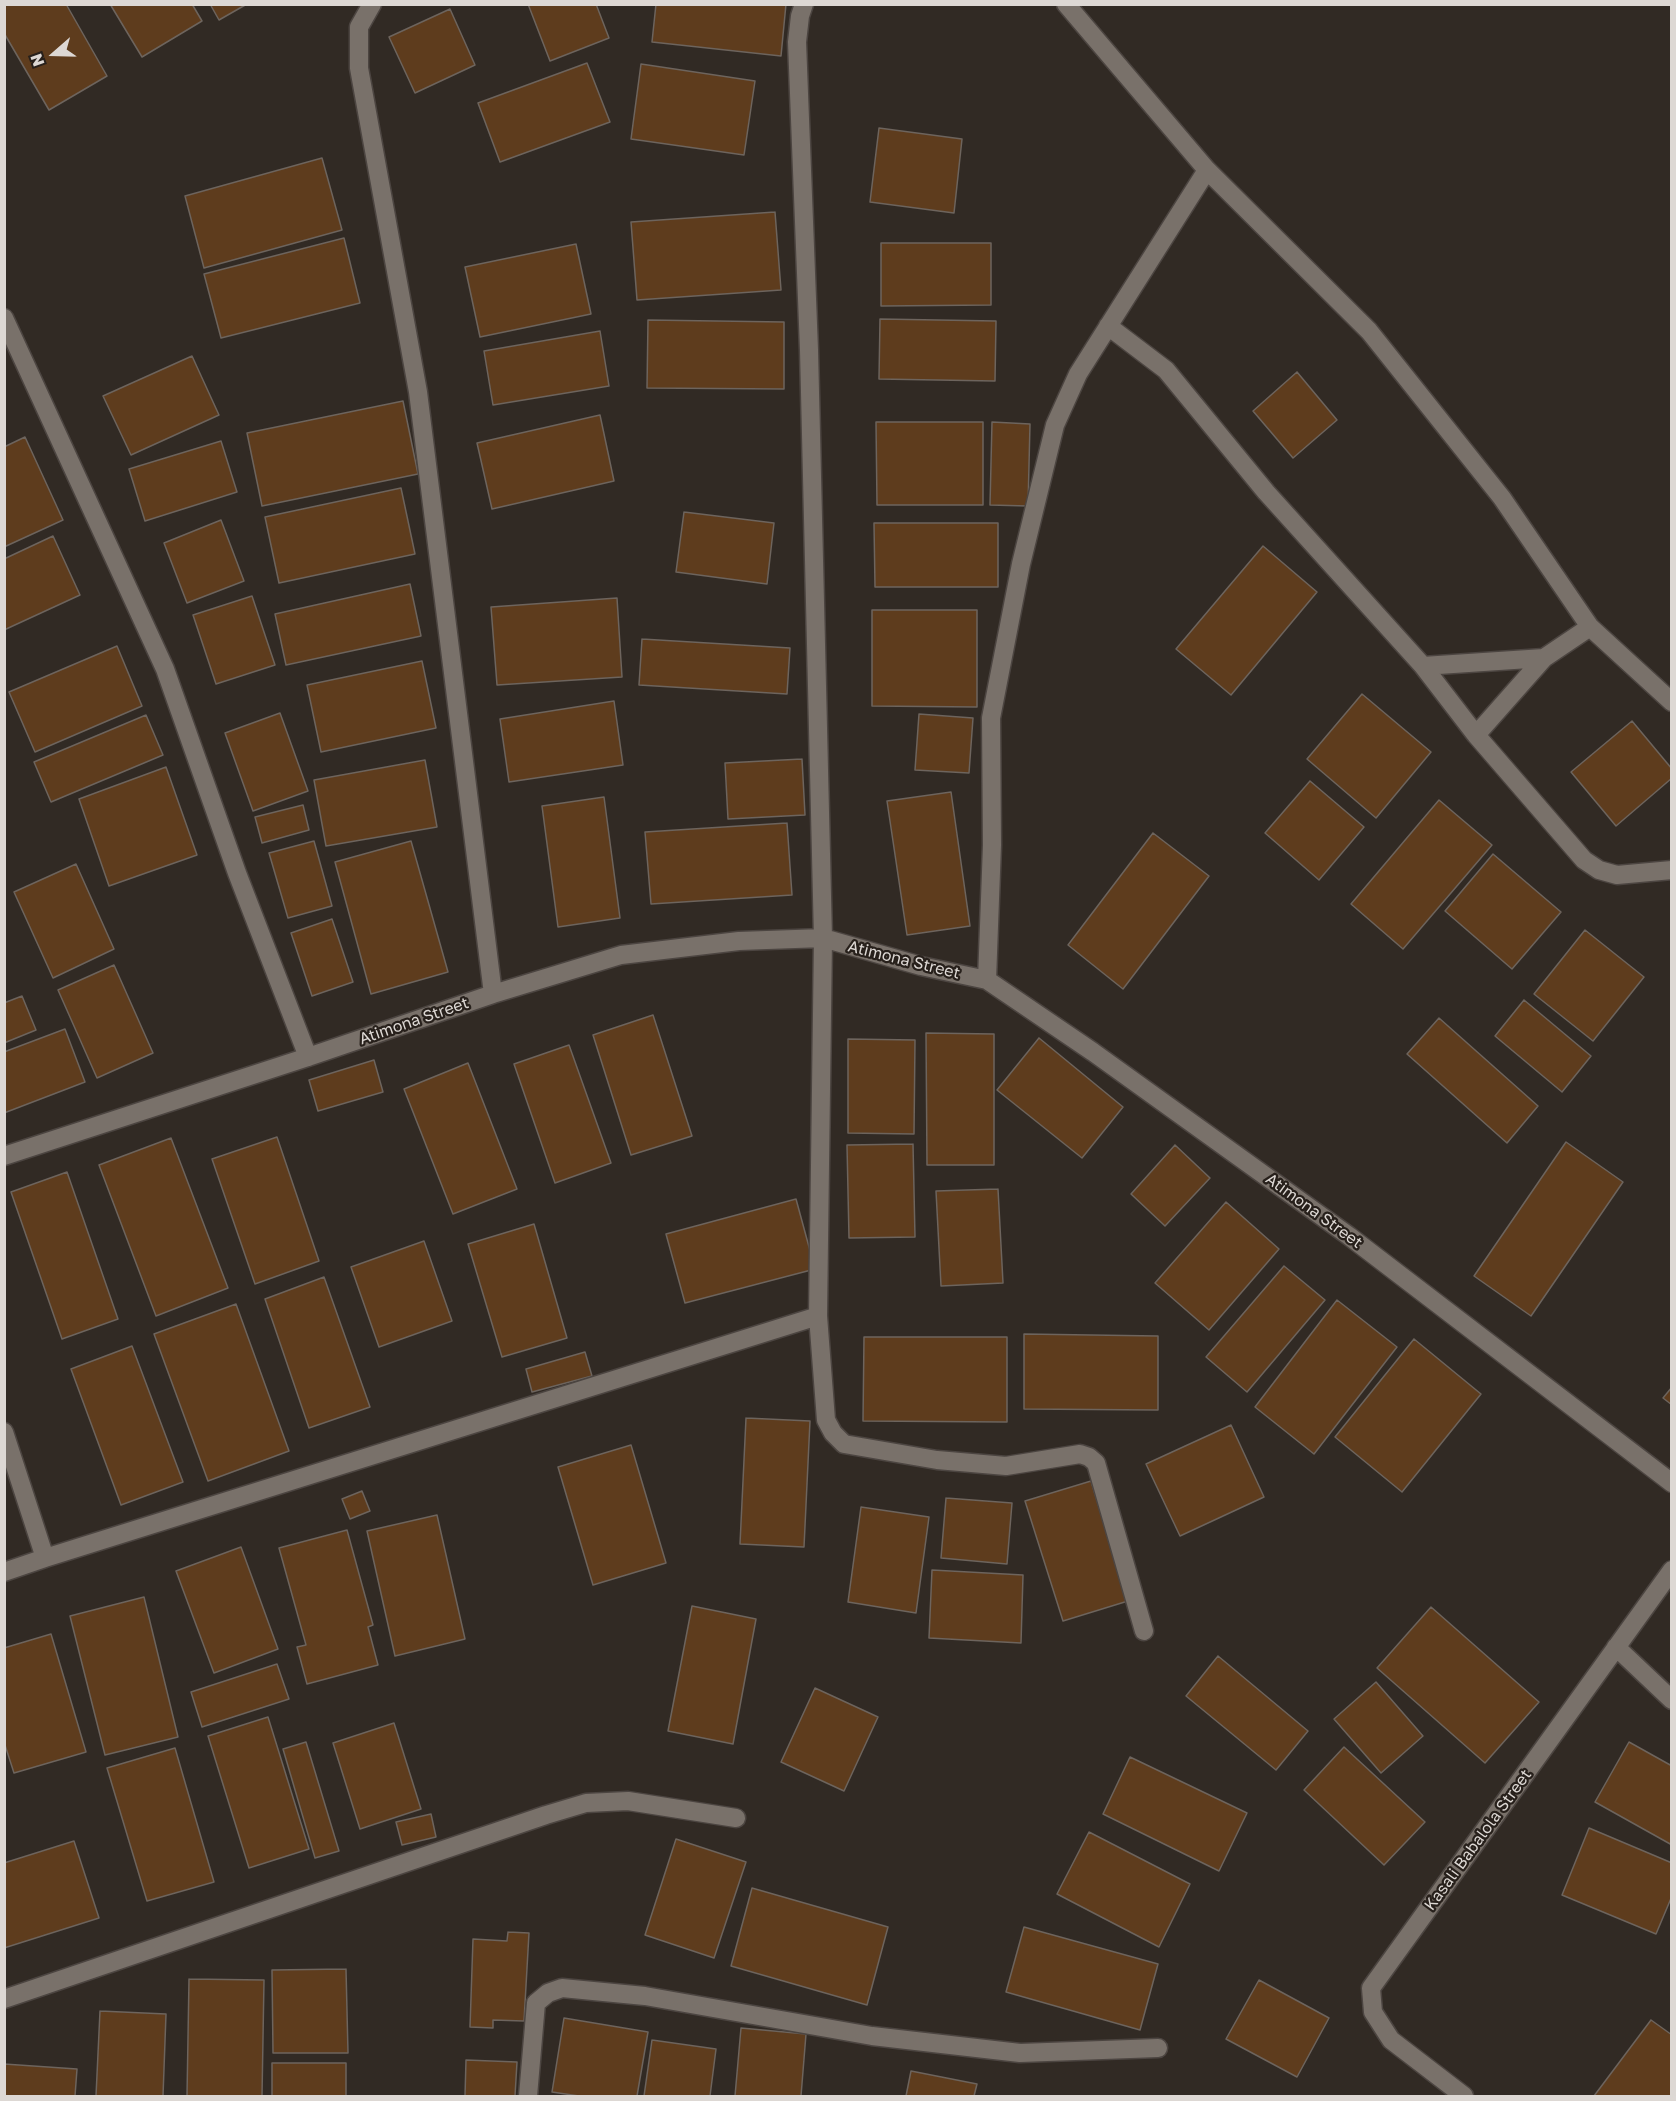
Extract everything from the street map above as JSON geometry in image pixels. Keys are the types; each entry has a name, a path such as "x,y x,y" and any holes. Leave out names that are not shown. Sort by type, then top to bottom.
{"street":[{"path":"372,4 359,27 359,68 418,392 493,994"},
{"path":"804,4 797,42 809,350 823,938 818,1316 826,1420 833,1434 844,1444 937,1460 1006,1466 1080,1454 1089,1457 1096,1463 1144,1631"},
{"path":"1066,4 1207,170 1369,331 1502,498 1590,627 1671,702"},
{"path":"987,980 992,845 991,718 1021,564 1055,425 1078,374 1207,170"},
{"path":"4,318 165,669 237,873 308,1057"},
{"path":"1108,326 1166,370 1266,492 1424,666 1476,735 1584,860 1599,870 1617,875 1671,870"},
{"path":"1476,735 1544,658 1590,627"},
{"path":"1424,666 1544,658"},
{"name":"Atimona Street","path":"4,1156 493,994 621,955 739,940 823,938 921,966 987,980 1094,1052 1348,1236 1671,1483"},
{"path":"4,1572 818,1316"},
{"path":"4,1432 45,1558"},
{"name":"Kasali Babalola Street","path":"1464,2097 1391,2040 1373,2012 1371,1988 1671,1570"},
{"path":"1616,1647 1671,1700"},
{"path":"4,1999 586,1803 627,1801 736,1818"},
{"path":"528,2097 536,2003 548,1993 562,1988 645,1996 872,2036 1020,2053 1158,2048"}],"building":[{"path":"4,4 66,4 107,76 49,110 4,33"},
{"path":"110,4 192,4 202,21 142,57"},
{"path":"210,4 247,4 219,20"},
{"path":"528,4 596,4 609,38 550,61"},
{"path":"656,4 786,4 781,56 652,42"},
{"path":"450,9 475,65 415,93 389,37"},
{"path":"587,63 610,122 500,162 478,103"},
{"path":"641,64 755,81 744,155 631,139"},
{"path":"879,128 962,139 954,213 870,202"},
{"path":"322,158 342,230 204,268 185,196"},
{"path":"775,212 781,290 637,300 631,222"},
{"path":"344,238 360,303 221,338 204,274"},
{"path":"881,243 991,243 991,305 881,306"},
{"path":"576,244 591,314 480,337 465,267"},
{"path":"880,319 996,321 995,381 879,379"},
{"path":"648,320 784,322 784,389 647,388"},
{"path":"600,331 609,386 493,405 484,351"},
{"path":"192,356 219,415 131,455 103,396"},
{"path":"1297,372 1337,420 1293,458 1253,411"},
{"path":"403,401 418,474 262,506 247,433"},
{"path":"600,415 614,481 492,509 477,443"},
{"path":"876,422 983,422 983,505 877,505"},
{"path":"992,422 1030,424 1028,506 990,505"},
{"path":"25,437 63,520 4,547 4,447"},
{"path":"221,441 237,492 145,521 129,469"},
{"path":"401,488 415,554 279,583 265,517"},
{"path":"684,512 774,523 767,584 676,572"},
{"path":"221,520 244,581 187,603 164,543"},
{"path":"874,523 998,523 998,587 875,587"},
{"path":"53,536 80,595 4,630 4,559"},
{"path":"1263,546 1317,592 1231,695 1176,649"},
{"path":"410,584 421,636 286,665 275,614"},
{"path":"252,596 275,665 216,684 193,615"},
{"path":"617,598 622,677 497,685 491,607"},
{"path":"872,610 977,610 977,707 872,706"},
{"path":"642,639 790,648 787,694 639,685"},
{"path":"117,646 142,706 35,752 9,692"},
{"path":"422,661 436,728 321,752 307,685"},
{"path":"1362,694 1431,752 1376,818 1307,759"},
{"path":"614,701 623,765 509,782 500,719"},
{"path":"280,713 308,791 253,811 225,733"},
{"path":"919,714 973,718 969,773 915,770"},
{"path":"146,715 163,755 51,802 34,762"},
{"path":"1632,721 1672,769 1672,778 1616,826 1571,772"},
{"path":"802,759 805,815 728,819 725,763"},
{"path":"425,760 437,827 326,846 314,780"},
{"path":"166,767 197,855 109,886 79,799"},
{"path":"1310,781 1364,827 1319,880 1265,833"},
{"path":"951,792 970,926 907,935 887,801"},
{"path":"604,797 620,918 558,927 542,806"},
{"path":"1439,800 1492,845 1403,949 1351,904"},
{"path":"303,805 309,830 262,843 255,817"},
{"path":"787,823 792,895 651,904 645,832"},
{"path":"1153,833 1209,876 1123,989 1068,945"},
{"path":"314,841 332,906 288,918 269,853"},
{"path":"411,841 448,972 371,994 335,862"},
{"path":"1493,854 1561,912 1512,969 1445,911"},
{"path":"76,864 114,949 53,978 14,892"},
{"path":"332,919 353,982 312,996 291,933"},
{"path":"1585,930 1644,977 1593,1041 1534,994"},
{"path":"114,965 153,1053 97,1078 58,990"},
{"path":"22,996 36,1030 4,1043 4,1003"},
{"path":"1524,1000 1591,1056 1562,1092 1495,1036"},
{"path":"653,1015 692,1136 631,1155 593,1035"},
{"path":"1439,1018 1538,1106 1507,1143 1407,1054"},
{"path":"65,1029 85,1082 4,1113 4,1052"},
{"path":"926,1033 994,1034 994,1165 927,1165"},
{"path":"1039,1038 1123,1107 1082,1158 997,1090"},
{"path":"848,1039 915,1040 914,1134 848,1133"},
{"path":"569,1045 611,1163 555,1183 514,1064"},
{"path":"374,1060 383,1092 318,1111 309,1080"},
{"path":"468,1063 517,1189 453,1214 404,1089"},
{"path":"277,1137 319,1261 255,1284 212,1159"},
{"path":"171,1138 228,1288 156,1316 99,1165"},
{"path":"1566,1142 1623,1182 1531,1316 1474,1276"},
{"path":"913,1144 915,1237 849,1238 847,1145"},
{"path":"1175,1145 1210,1178 1165,1226 1131,1194"},
{"path":"67,1172 118,1319 62,1339 11,1192"},
{"path":"998,1189 1003,1283 941,1286 936,1191"},
{"path":"796,1199 815,1269 685,1303 666,1234"},
{"path":"1226,1202 1279,1249 1209,1330 1155,1283"},
{"path":"534,1224 567,1338 502,1357 468,1244"},
{"path":"424,1241 452,1321 379,1347 351,1267"},
{"path":"1284,1266 1325,1300 1247,1392 1206,1357"},
{"path":"324,1277 370,1407 309,1428 265,1299"},
{"path":"1337,1300 1397,1347 1314,1454 1255,1407"},
{"path":"236,1304 289,1451 208,1481 154,1334"},
{"path":"1024,1334 1158,1336 1158,1410 1024,1409"},
{"path":"864,1337 1007,1337 1007,1422 863,1421"},
{"path":"1414,1339 1481,1394 1402,1492 1335,1437"},
{"path":"132,1346 183,1482 121,1505 71,1369"},
{"path":"585,1352 592,1376 532,1392 526,1369"},
{"path":"1672,1387 1672,1405 1663,1398"},
{"path":"746,1418 810,1421 804,1547 740,1544"},
{"path":"1231,1425 1264,1497 1180,1536 1146,1464"},
{"path":"631,1445 666,1563 593,1585 558,1467"},
{"path":"1091,1481 1128,1601 1063,1621 1025,1501"},
{"path":"362,1491 370,1511 350,1519 342,1499"},
{"path":"946,1498 1012,1503 1007,1564 941,1558"},
{"path":"861,1507 929,1517 916,1613 848,1602"},
{"path":"437,1515 465,1639 395,1656 367,1531"},
{"path":"347,1530 373,1625 368,1627 378,1665 307,1684 297,1647 306,1645 279,1548"},
{"path":"241,1547 278,1649 214,1673 176,1571"},
{"path":"932,1570 1023,1575 1021,1643 929,1638"},
{"path":"144,1597 178,1737 105,1755 70,1616"},
{"path":"692,1606 756,1619 733,1744 668,1731"},
{"path":"1431,1607 1539,1702 1485,1763 1377,1668"},
{"path":"51,1634 86,1752 14,1773 4,1742 4,1648"},
{"path":"1218,1656 1308,1731 1276,1770 1186,1696"},
{"path":"277,1664 289,1699 202,1727 191,1692"},
{"path":"1376,1682 1423,1736 1381,1773 1334,1719"},
{"path":"815,1688 878,1717 844,1791 781,1762"},
{"path":"268,1717 309,1849 249,1868 208,1736"},
{"path":"394,1723 421,1809 360,1829 333,1743"},
{"path":"306,1742 339,1851 315,1858 283,1749"},
{"path":"1629,1742 1672,1766 1672,1845 1595,1802"},
{"path":"1344,1747 1425,1822 1384,1865 1304,1790"},
{"path":"175,1748 214,1882 147,1901 107,1768"},
{"path":"1130,1757 1247,1813 1219,1871 1103,1814"},
{"path":"431,1814 436,1837 402,1845 396,1822"},
{"path":"1589,1828 1672,1863 1672,1896 1656,1934 1562,1895"},
{"path":"1089,1832 1190,1884 1159,1947 1057,1894"},
{"path":"676,1839 746,1862 714,1958 645,1935"},
{"path":"74,1841 99,1918 4,1948 4,1863"},
{"path":"752,1888 888,1927 867,2005 731,1966"},
{"path":"1024,1927 1158,1964 1140,2030 1006,1992"},
{"path":"508,1932 529,1933 524,2021 493,2020 493,2028 470,2027 473,1939 507,1941"},
{"path":"346,1969 348,2053 273,2053 272,1970"},
{"path":"189,1979 264,1980 262,2096 187,2096"},
{"path":"1259,1980 1329,2018 1297,2077 1226,2039"},
{"path":"100,2011 166,2014 163,2096 96,2096"},
{"path":"564,2018 648,2032 637,2096 579,2096 552,2092"},
{"path":"1651,2020 1672,2035 1672,2096 1594,2096"},
{"path":"741,2028 806,2034 801,2096 735,2096"},
{"path":"652,2040 716,2049 710,2096 644,2096"},
{"path":"466,2060 517,2062 515,2096 465,2096"},
{"path":"272,2063 346,2063 346,2096 272,2096"},
{"path":"4,2064 77,2069 75,2096 4,2096"},
{"path":"911,2071 977,2084 974,2096 906,2096"}]}
